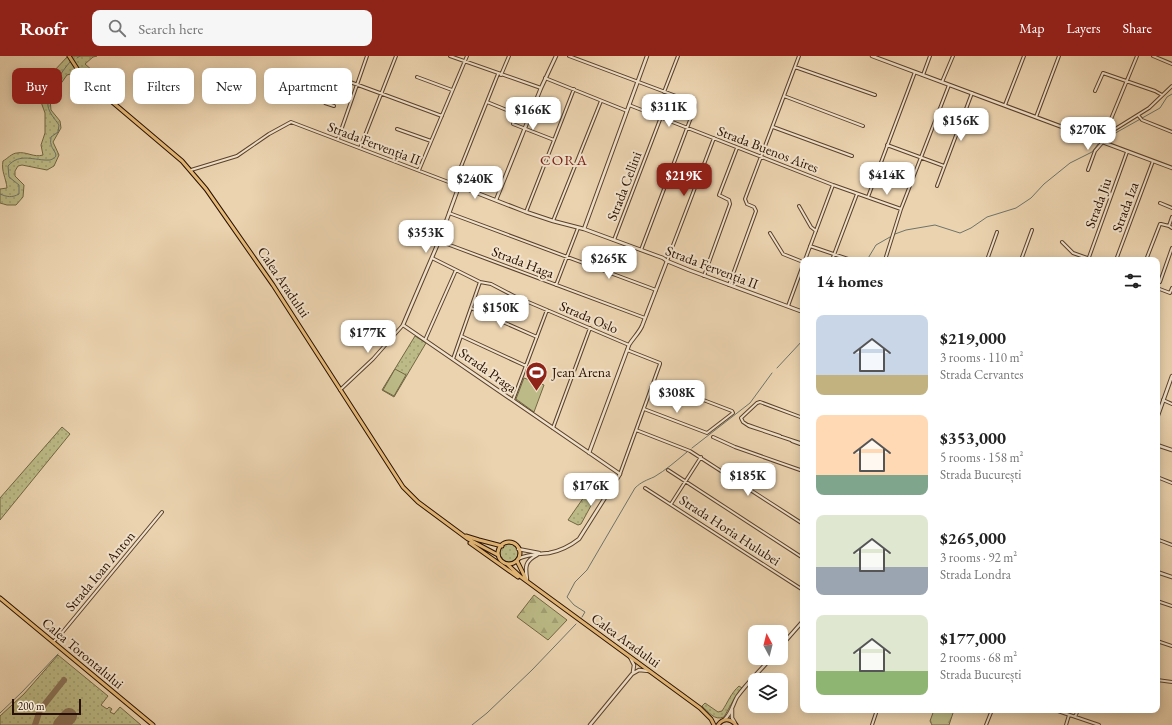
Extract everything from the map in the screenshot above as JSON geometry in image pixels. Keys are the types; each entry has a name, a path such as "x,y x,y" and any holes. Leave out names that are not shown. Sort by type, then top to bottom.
{"main road":[{"name":"Calea Aradului","path":"69,56 91,84 170,150 191,170 233,226 273,285 403,487 418,502 462,534 498,555"},
{"name":"Calea Aradului","path":"462,534 502,546"},
{"path":"462,534 467,540 491,558 522,580 527,581"},
{"path":"507,543 512,543 518,549 520,554 517,560 512,564 507,564 500,560 498,555 502,546 507,543"},
{"name":"Calea Aradului","path":"517,560 527,581"},
{"name":"Calea Aradului","path":"507,564 520,577 700,708 711,719 714,725"},
{"name":"Calea Torontalului","path":"0,598 52,643 153,725"},
{"path":"711,719 732,721 735,724"},
{"path":"718,725 723,720"}],"street":[{"path":"338,139 367,56"},
{"path":"360,148 396,56"},
{"path":"450,56 541,88"},
{"path":"419,170 467,56"},
{"path":"454,184 487,102 509,56"},
{"path":"496,200 545,78 556,56"},
{"path":"569,56 692,102 695,105 688,128 641,250"},
{"path":"584,229 647,56"},
{"path":"664,92 678,56"},
{"path":"729,285 756,211 754,207 747,204 746,200 799,56"},
{"path":"872,56 1096,141 1172,168"},
{"path":"923,75 930,56"},
{"path":"942,82 953,56"},
{"path":"1005,106 1024,56"},
{"path":"1036,117 1059,56"},
{"path":"1104,136 1137,56"},
{"path":"1153,56 1172,64"},
{"path":"795,67 875,96"},
{"path":"868,197 915,72"},
{"path":"1095,91 1103,73 1155,91 1162,95"},
{"path":"334,106 325,103 323,100 331,75 442,116"},
{"path":"417,76 452,90"},
{"path":"545,78 627,111"},
{"path":"886,257 901,209 949,85"},
{"path":"1096,141 1139,116 1154,104 1172,86"},
{"path":"526,212 574,89"},
{"path":"937,186 972,93"},
{"path":"784,96 863,126"},
{"path":"553,221 601,101"},
{"path":"487,102 514,113 515,115 512,124 554,140"},
{"name":"Strada Buenos Aires","path":"629,105 833,185 901,209"},
{"path":"1139,116 1142,120 1172,132"},
{"name":"Strada Cellini","path":"614,240 661,117"},
{"name":"Strada Fervenția II","path":"191,170 237,156 288,123 295,123 526,212 584,229 664,258 667,261 704,276 800,311"},
{"path":"773,127 852,156"},
{"path":"397,129 431,141"},
{"path":"589,453 627,350 632,339 638,334 645,318 714,138"},
{"path":"1088,170 1095,151 1102,143"},
{"path":"887,145 944,166"},
{"path":"704,276 730,204 729,200 719,195 738,148"},
{"name":"Strada Jiu","path":"1090,257 1127,152"},
{"name":"Strada Iza","path":"1117,257 1153,161"},
{"path":"806,257 833,185"},
{"path":"340,390 373,358 403,325 439,241 459,186"},
{"path":"834,255 857,193"},
{"path":"1160,203 1172,208"},
{"path":"799,206 811,227 816,231"},
{"path":"449,213 656,290"},
{"path":"1169,226 1172,217"},
{"path":"1147,257 1160,224 1172,228"},
{"path":"556,285 578,228"},
{"path":"1022,257 1032,230"},
{"path":"988,257 997,232"},
{"path":"770,233 783,254 800,260"},
{"name":"Strada Haga","path":"439,241 645,318"},
{"path":"1062,242 1073,253 1084,257"},
{"path":"810,246 841,257"},
{"path":"1160,282 1172,248"},
{"name":"Strada Oslo","path":"432,258 480,282 491,284 514,296 629,345"},
{"path":"425,340 456,270"},
{"path":"788,306 800,273"},
{"path":"453,359 480,282"},
{"path":"1160,289 1170,293 1172,288"},
{"path":"471,308 538,337"},
{"path":"513,400 547,310"},
{"name":"Strada Praga","path":"403,325 620,474"},
{"path":"553,428 590,328"},
{"path":"461,336 526,366"},
{"path":"517,560 523,556 563,549 579,539 620,474 660,364 627,350"},
{"path":"1160,409 1172,376"},
{"path":"644,409 708,433 733,413 732,411 654,381"},
{"path":"1163,400 1172,404"},
{"path":"800,417 760,402 741,418 743,422 748,425 800,443"},
{"path":"636,430 690,451 701,457 800,522"},
{"path":"713,438 800,470"},
{"path":"1160,446 1172,450"},
{"path":"670,504 701,457"},
{"path":"668,470 800,556"},
{"path":"1160,478 1172,483"},
{"name":"Strada Horia Hulubei","path":"645,488 800,588"},
{"name":"Strada Ioan Anton","path":"52,643 162,512"},
{"path":"1160,542 1172,545"},
{"path":"518,549 541,554"},
{"path":"527,581 525,569 526,564 530,559 541,554"},
{"path":"1160,573 1172,577"},
{"path":"1160,602 1172,606"},
{"path":"788,638 800,624"},
{"path":"1160,642 1172,646"},
{"path":"590,725 632,674 634,665 628,655"},
{"path":"723,720 728,717 740,694 765,665"},
{"path":"632,674 639,670 651,671"},
{"path":"1160,680 1172,682"},
{"path":"732,709 735,724"},
{"path":"872,725 876,713"},
{"path":"986,725 991,713"},
{"path":"1063,713 1099,725"},
{"path":"1075,717 1077,713"},
{"path":"1066,725 1069,715"}],"green space":[{"path":"68,56 97,56 93,57 85,64 90,68 70,68 70,74 67,75 62,82 62,68 57,68"},
{"path":"42,104 50,104 51,110 60,121 61,128 53,142 59,155 54,166 47,170 22,165 18,166 15,171 15,176 24,185 23,197 16,205 0,203 0,189 7,188 3,171 3,161 15,153 24,153 36,156 43,155 41,145 45,133 45,113"},
{"path":"415,336 426,343 394,397 382,390"},
{"path":"395,369 406,375 394,396 383,390"},
{"path":"524,378 544,385 534,412 516,399"},
{"path":"62,427 70,434 0,520 0,498"},
{"path":"584,497 593,502 581,524 578,525 568,520"},
{"path":"509,544 515,547 518,553 515,559 509,562 503,559 500,553 503,547"},
{"path":"534,595 567,620 548,640 517,617"},
{"path":"58,655 108,696 101,705 107,709 109,707 112,709 110,712 114,714 120,707 141,725 0,725 0,716 24,694"},
{"path":"739,686 742,688 724,717 714,717 702,706 705,703 718,712 722,711"},
{"path":"933,713 953,713 949,725 932,725 930,721"}],"waterway":[{"path":"0,194 10,197 19,194 19,185 9,177 8,166 17,159 28,158 50,160 55,157 56,155 52,147 51,137 58,132 59,125 52,116 48,106 48,101 49,95 55,83 70,62"},
{"path":"1103,140 1160,108 1167,97 1172,94"},
{"path":"895,234 906,230 935,225 960,233 971,228 987,217 1016,208 1031,198 1044,184 1070,163 1092,152 1098,144"},
{"path":"869,257 876,245 890,237"},
{"path":"777,368 800,343"},
{"path":"692,448 750,403 772,373"},
{"path":"582,617 585,612 574,605 567,597 575,582 587,570 635,488 663,471 687,452"},
{"path":"472,725 487,713 532,670 576,624"},
{"path":"0,713 58,654"}],"taxiway":[{"path":"35,725 40,710 64,680"}],"runway":[{"path":"61,725 69,716"}],"place":[{"name":"Jean Arena","path":"536,392"}],"district":[{"name":"CORA","path":"564,159"}]}
